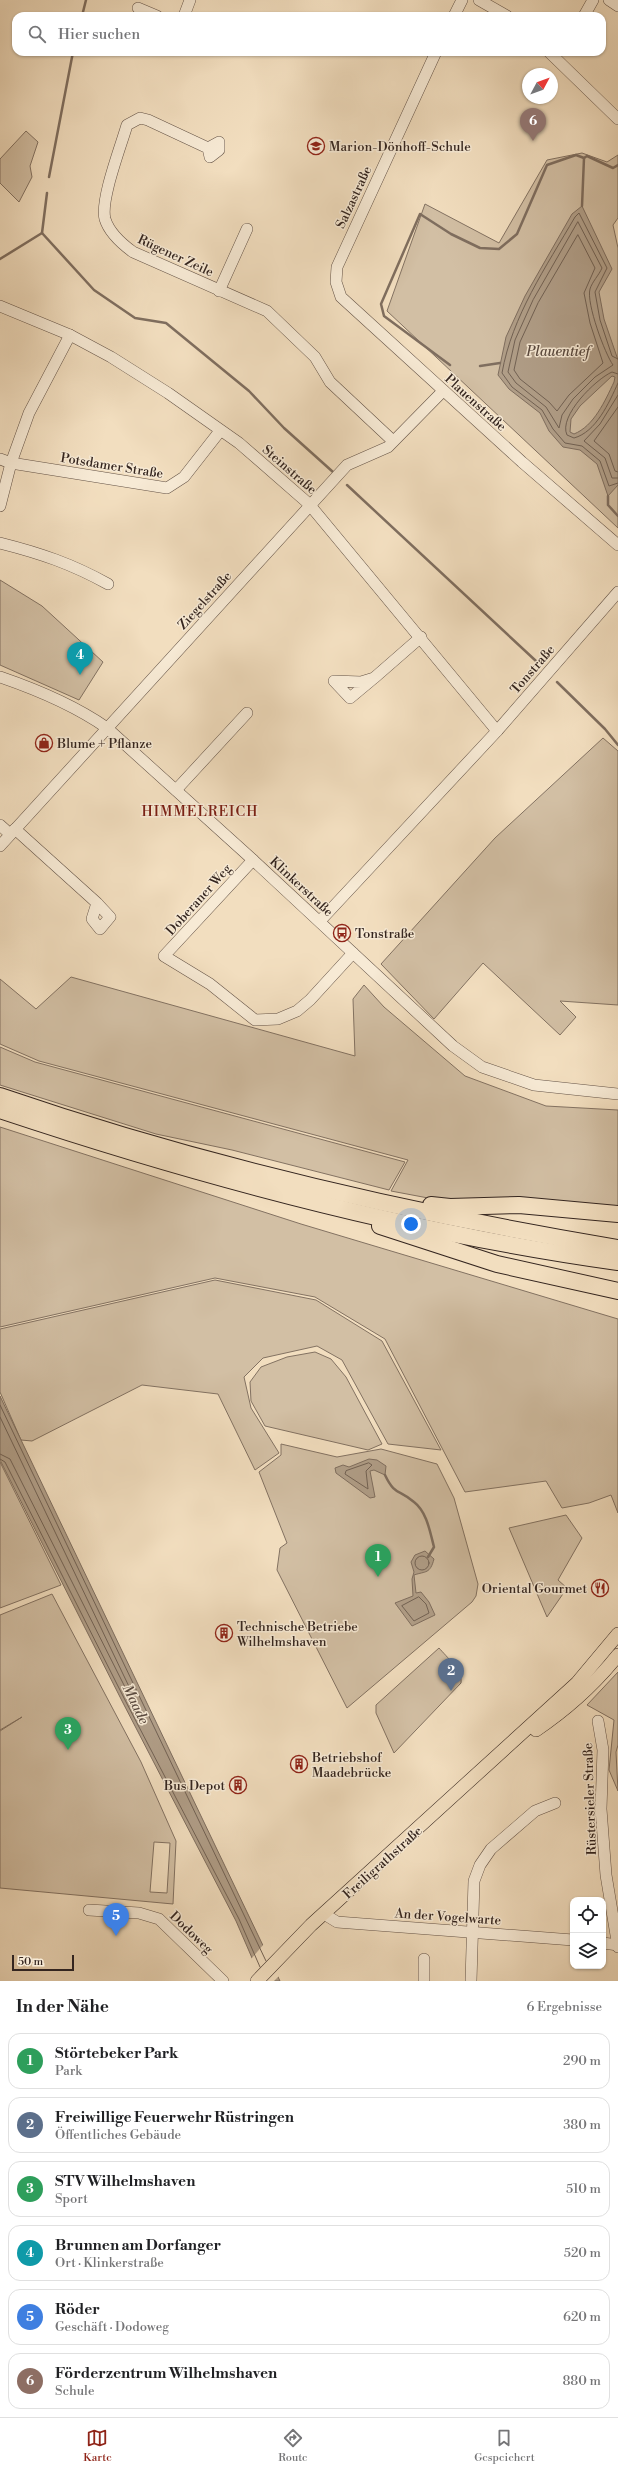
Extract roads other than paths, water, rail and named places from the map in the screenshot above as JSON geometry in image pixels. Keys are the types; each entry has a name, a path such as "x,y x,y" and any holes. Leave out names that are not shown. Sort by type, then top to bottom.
{"highway":[{"path":"0,1096 183,1153 370,1200 510,1230 618,1248"},
{"path":"0,1110 154,1158 348,1210 466,1237 618,1262"},
{"path":"370,1200 392,1199 450,1207 519,1205 618,1214"},
{"path":"348,1210 370,1223 463,1254 532,1273 618,1291"}],"main road":[{"name":"Freiligrathstraße","path":"257,1981 324,1914 510,1746 577,1683 618,1634"},
{"name":"Freiligrathstraße","path":"510,1746 574,1703 593,1685 618,1655"}],"street":[{"path":"186,12 190,0"},
{"path":"456,12 462,0"},
{"path":"478,0 499,12"},
{"path":"586,12 593,0"},
{"path":"609,0 618,6"},
{"path":"138,8 148,12"},
{"name":"Salzastraße","path":"337,266 434,56"},
{"path":"560,56 618,119"},
{"name":"Rügener Zeile","path":"208,148 148,120 140,118 127,125 104,205 105,220 119,241 133,252 267,311 315,357 330,382 393,441"},
{"name":"Rügener Zeile","path":"219,291 247,228"},
{"name":"Plauenstraße","path":"337,266 336,282 341,297 443,392 618,545"},
{"name":"Steinstraße","path":"0,306 70,335 111,357 168,393 239,443 310,504 497,731"},
{"path":"0,506 11,463 29,413 70,335"},
{"name":"Ziegelstraße","path":"0,846 347,465 388,447 443,392"},
{"name":"Potsdamer Straße","path":"0,459 11,463 167,488 184,477 220,431"},
{"path":"0,543 47,555 84,571 108,584"},
{"name":"Tonstraße","path":"320,922 497,731 618,592"},
{"path":"374,678 421,637"},
{"name":"Klinkerstraße","path":"0,677 53,696 78,709 107,728 253,860 433,1029 482,1067 534,1085 618,1094"},
{"path":"176,790 247,713"},
{"path":"0,825 13,832 97,903"},
{"name":"Doberaner Weg","path":"253,860 164,956 210,984 255,1020 278,1019 297,1011 310,1000 353,953"},
{"name":"Rüstersieler Straße","path":"598,1721 602,1750 601,1809 606,1875 618,1946"},
{"path":"471,1981 474,1881 484,1857 535,1812 555,1803"},
{"name":"Dodoweg","path":"89,1910 139,1913 159,1919 223,1981"},
{"name":"An der Vogelwarte","path":"324,1914 337,1922 570,1940"},
{"path":"606,1944 618,1946"},
{"path":"424,1960 424,1981"}],"water":[{"name":"Plauentief","path":"582,206 612,269 599,292 604,319 618,360 618,485 608,496 597,464 580,450 563,447 549,431 540,413 509,389 498,375 506,337 525,296 572,214","holes":["612,376 615,377 607,397 593,419 574,434 570,432 571,419 580,406"]},
{"name":"Maade","path":"0,1396 280,1981 262,1981 236,1921 122,1701 0,1460"},
{"path":"369,1459 377,1460 386,1466 385,1475 374,1470 370,1471 375,1497 370,1498 336,1473 335,1468 343,1465 349,1467"},
{"path":"425,1551 434,1559 429,1570 414,1575 416,1593 421,1592 429,1602 435,1615 412,1626 395,1603 413,1596 412,1579 414,1572 411,1562 415,1555"}],"waterway":[{"path":"83,12 86,0"},
{"path":"49,177 72,56"},
{"path":"450,365 384,316 381,304 420,214 451,234 480,248 499,249 517,234 547,165 576,155 584,158 582,206"},
{"path":"584,158 587,156 613,168 618,165"},
{"path":"0,259 42,233 47,193"},
{"path":"42,233 94,290 135,318 166,323 249,391 284,428 333,472"},
{"path":"480,366 500,363"},
{"path":"347,485 536,661"},
{"path":"608,496 608,505 618,516"},
{"path":"557,682 605,729 618,745"},
{"path":"385,1475 398,1492 409,1498 422,1511 434,1547 428,1557"}],"place":[{"name":"Förderzentrum Wilhelmshaven","path":"533,141"},
{"name":"Marion-Dönhoff-Schule","path":"316,146"},
{"name":"Brunnen am Dorfanger","path":"80,675"},
{"name":"Blume + Pflanze","path":"44,743"},
{"name":"Tonstraße","path":"342,933"},
{"name":"Störtebeker Park","path":"378,1577"},
{"name":"Oriental Gourmet","path":"600,1588"},
{"name":"Technische Betriebe Wilhelmshaven","path":"224,1633"},
{"name":"Freiwillige Feuerwehr Rüstringen","path":"451,1691"},
{"name":"STV Wilhelmshaven","path":"68,1750"},
{"name":"Betriebshof Maadebrücke","path":"299,1764"},
{"name":"Bus Depot","path":"238,1785"},
{"name":"Röder","path":"116,1936"}],"district":[{"name":"HIMMELREICH","path":"200,811"}]}
